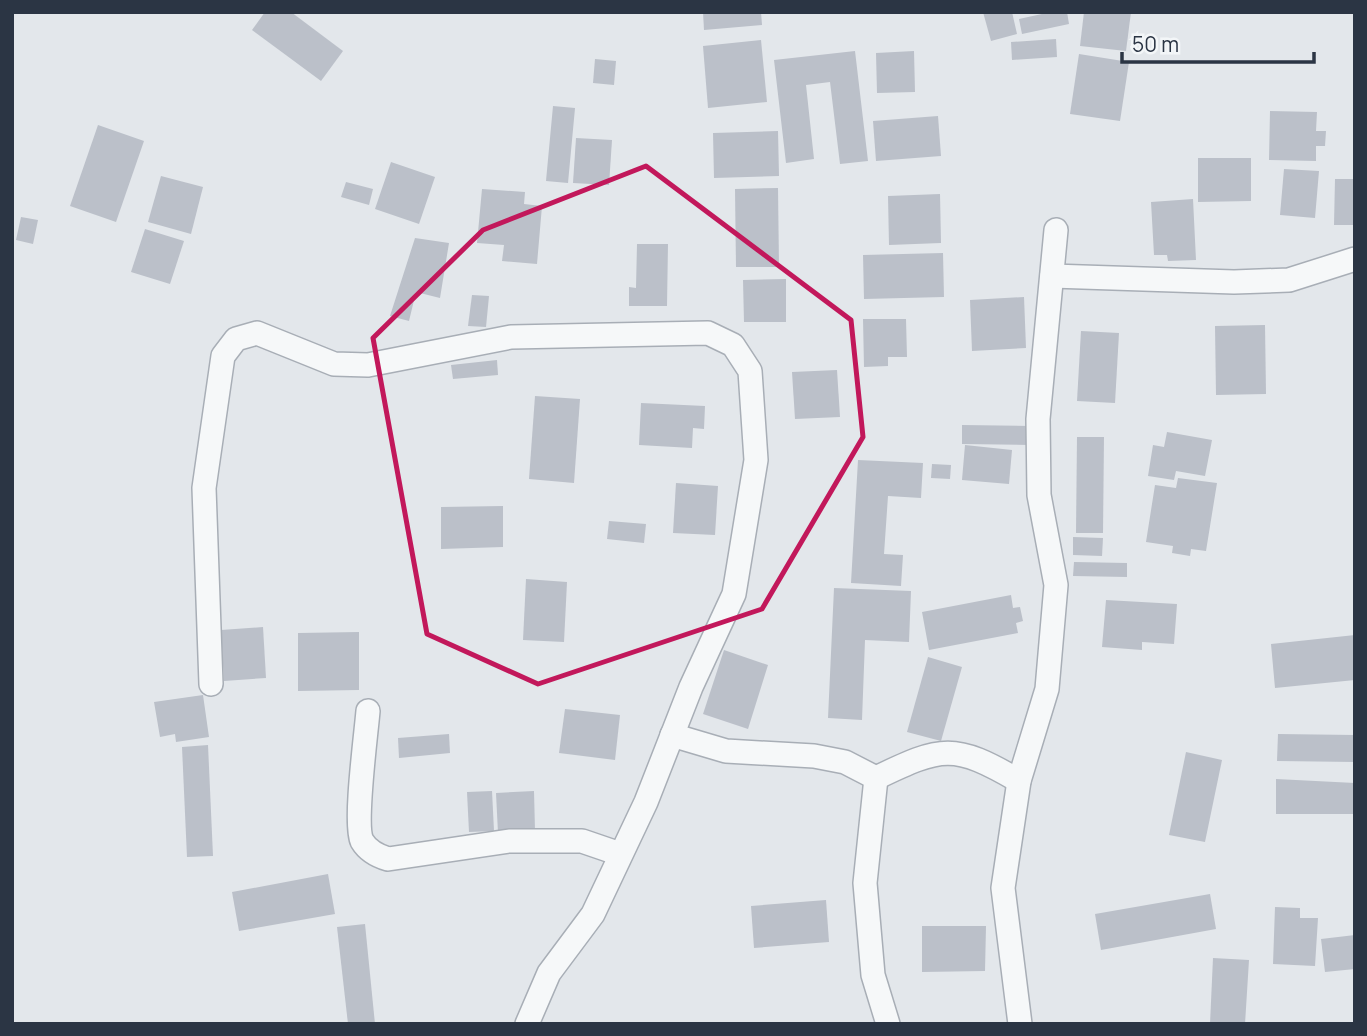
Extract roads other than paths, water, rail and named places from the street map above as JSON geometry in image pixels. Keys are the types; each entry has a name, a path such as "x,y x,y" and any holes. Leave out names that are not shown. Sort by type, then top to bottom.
{"street":[{"path":"1020,1024 1003,888 1019,781 1047,689 1056,585 1038,483 1038,419 1056,230"},
{"path":"1052,276 1234,282 1289,280 1355,259"},
{"path":"211,684 204,488 223,356 236,339 257,333 334,364 368,365 511,337 708,332 733,345 750,371 756,460 734,594 672,735 646,802 593,914 549,973 527,1024"},
{"path":"368,711 360,813 362,840 374,855 388,859 509,841 582,841 620,854"},
{"path":"672,735 726,751 814,755 845,762 876,778"},
{"path":"876,778 924,755 959,752 988,763 1019,781"},
{"path":"876,778 865,883 873,975 888,1024"}]}
